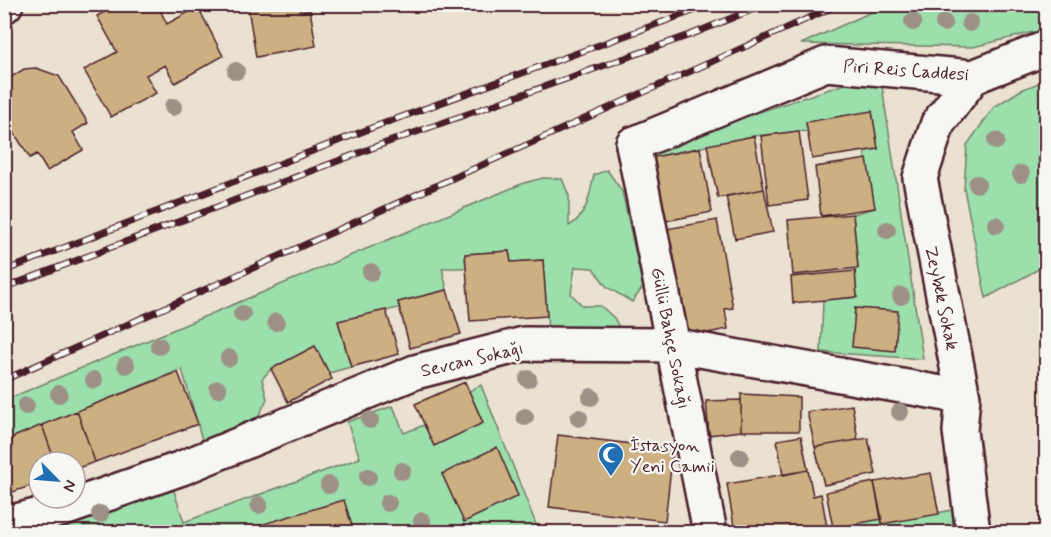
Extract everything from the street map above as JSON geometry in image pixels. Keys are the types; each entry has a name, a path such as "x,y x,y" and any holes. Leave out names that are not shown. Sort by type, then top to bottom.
{"street":[{"name":"Piri Reis Caddesi","path":"633,144 826,64 973,77 1047,48"},
{"name":"Zeybek Sokak","path":"972,532 960,431 963,397 920,178 938,123 973,77"},
{"name":"Güllü Bahçe Sokağı","path":"633,144 710,532"},
{"name":"Sevcan Sokağı","path":"4,524 64,509 182,468 415,372 524,345 672,345 963,397"}],"green space":[{"path":"889,4 1046,5 1046,29 973,47 801,44"},
{"path":"863,78 882,86 923,359 821,352 823,300 857,297 855,271 858,268 853,214 875,208 864,151 878,149 872,111 806,122 808,132 754,136 649,158 647,149"},
{"path":"1046,80 1046,265 986,298 964,189 967,145 994,107 1021,90"},
{"path":"607,170 622,191 643,287 632,302 607,287 593,268 575,267 571,294 583,306 601,306 614,318 620,329 548,331 543,260 511,262 509,251 465,254 466,268 442,268 447,290 398,302 399,308 338,321 351,367 329,373 315,346 271,369 262,379 267,399 258,418 202,440 182,369 5,441 5,400 524,183 543,178 562,179 569,196 569,226 584,210 594,175"},
{"path":"481,385 539,532 28,532 173,488 184,522 360,458 347,422 393,406 404,433 424,425 434,445 483,423 469,391"},
{"path":"952,510 954,532 828,532 827,527 882,519 883,524"}],"building":[{"path":"119,4 157,4 167,24 198,7 223,56 175,83 165,65 146,75 156,93 111,117 84,70 117,52 97,16"},
{"path":"264,4 300,4 301,12 310,10 316,46 256,57 248,7"},
{"path":"36,68 59,76 88,123 73,132 83,150 47,171 37,154 30,158 4,117 4,86 11,77 24,69"},
{"path":"872,111 878,149 812,159 806,122"},
{"path":"799,131 808,200 769,205 761,136"},
{"path":"754,136 764,189 718,198 707,145"},
{"path":"700,148 712,212 660,222 649,158"},
{"path":"867,159 875,208 821,216 815,167"},
{"path":"764,189 773,232 735,239 726,196"},
{"path":"853,214 858,268 793,275 788,220"},
{"path":"717,220 733,308 725,309 728,329 686,337 666,229"},
{"path":"509,251 511,262 543,260 547,316 470,321 465,254"},
{"path":"855,271 857,297 793,303 791,277"},
{"path":"447,290 461,334 410,348 398,302"},
{"path":"855,308 898,311 895,351 852,347"},
{"path":"386,310 399,354 351,367 338,321"},
{"path":"315,346 332,379 288,402 271,369"},
{"path":"178,372 198,424 95,462 77,411"},
{"path":"465,382 483,423 434,446 415,404"},
{"path":"741,394 799,397 799,431 741,431"},
{"path":"741,400 741,431 709,435 706,401"},
{"path":"852,405 858,440 815,447 807,412"},
{"path":"77,411 95,462 87,465 87,450 51,450 42,425"},
{"path":"42,425 51,450 27,450 27,487 4,495 4,441"},
{"name":"İstasyon Yeni Camii","path":"558,435 673,449 665,521 549,507"},
{"path":"801,436 808,470 783,475 777,440"},
{"path":"868,438 876,474 824,485 815,447"},
{"path":"497,447 518,496 464,522 442,474"},
{"path":"808,470 813,496 821,494 828,532 735,532 727,484"},
{"path":"931,473 939,514 882,524 874,482"},
{"path":"874,482 882,519 833,528 826,492"},
{"path":"344,500 354,532 237,532"}],"railway":[{"path":"4,271 374,127 712,4"},
{"path":"4,288 380,145 690,35 766,4"},
{"path":"4,380 840,4"}],"place":[{"name":"İstasyon Yeni Camii","path":"611,478"}]}
